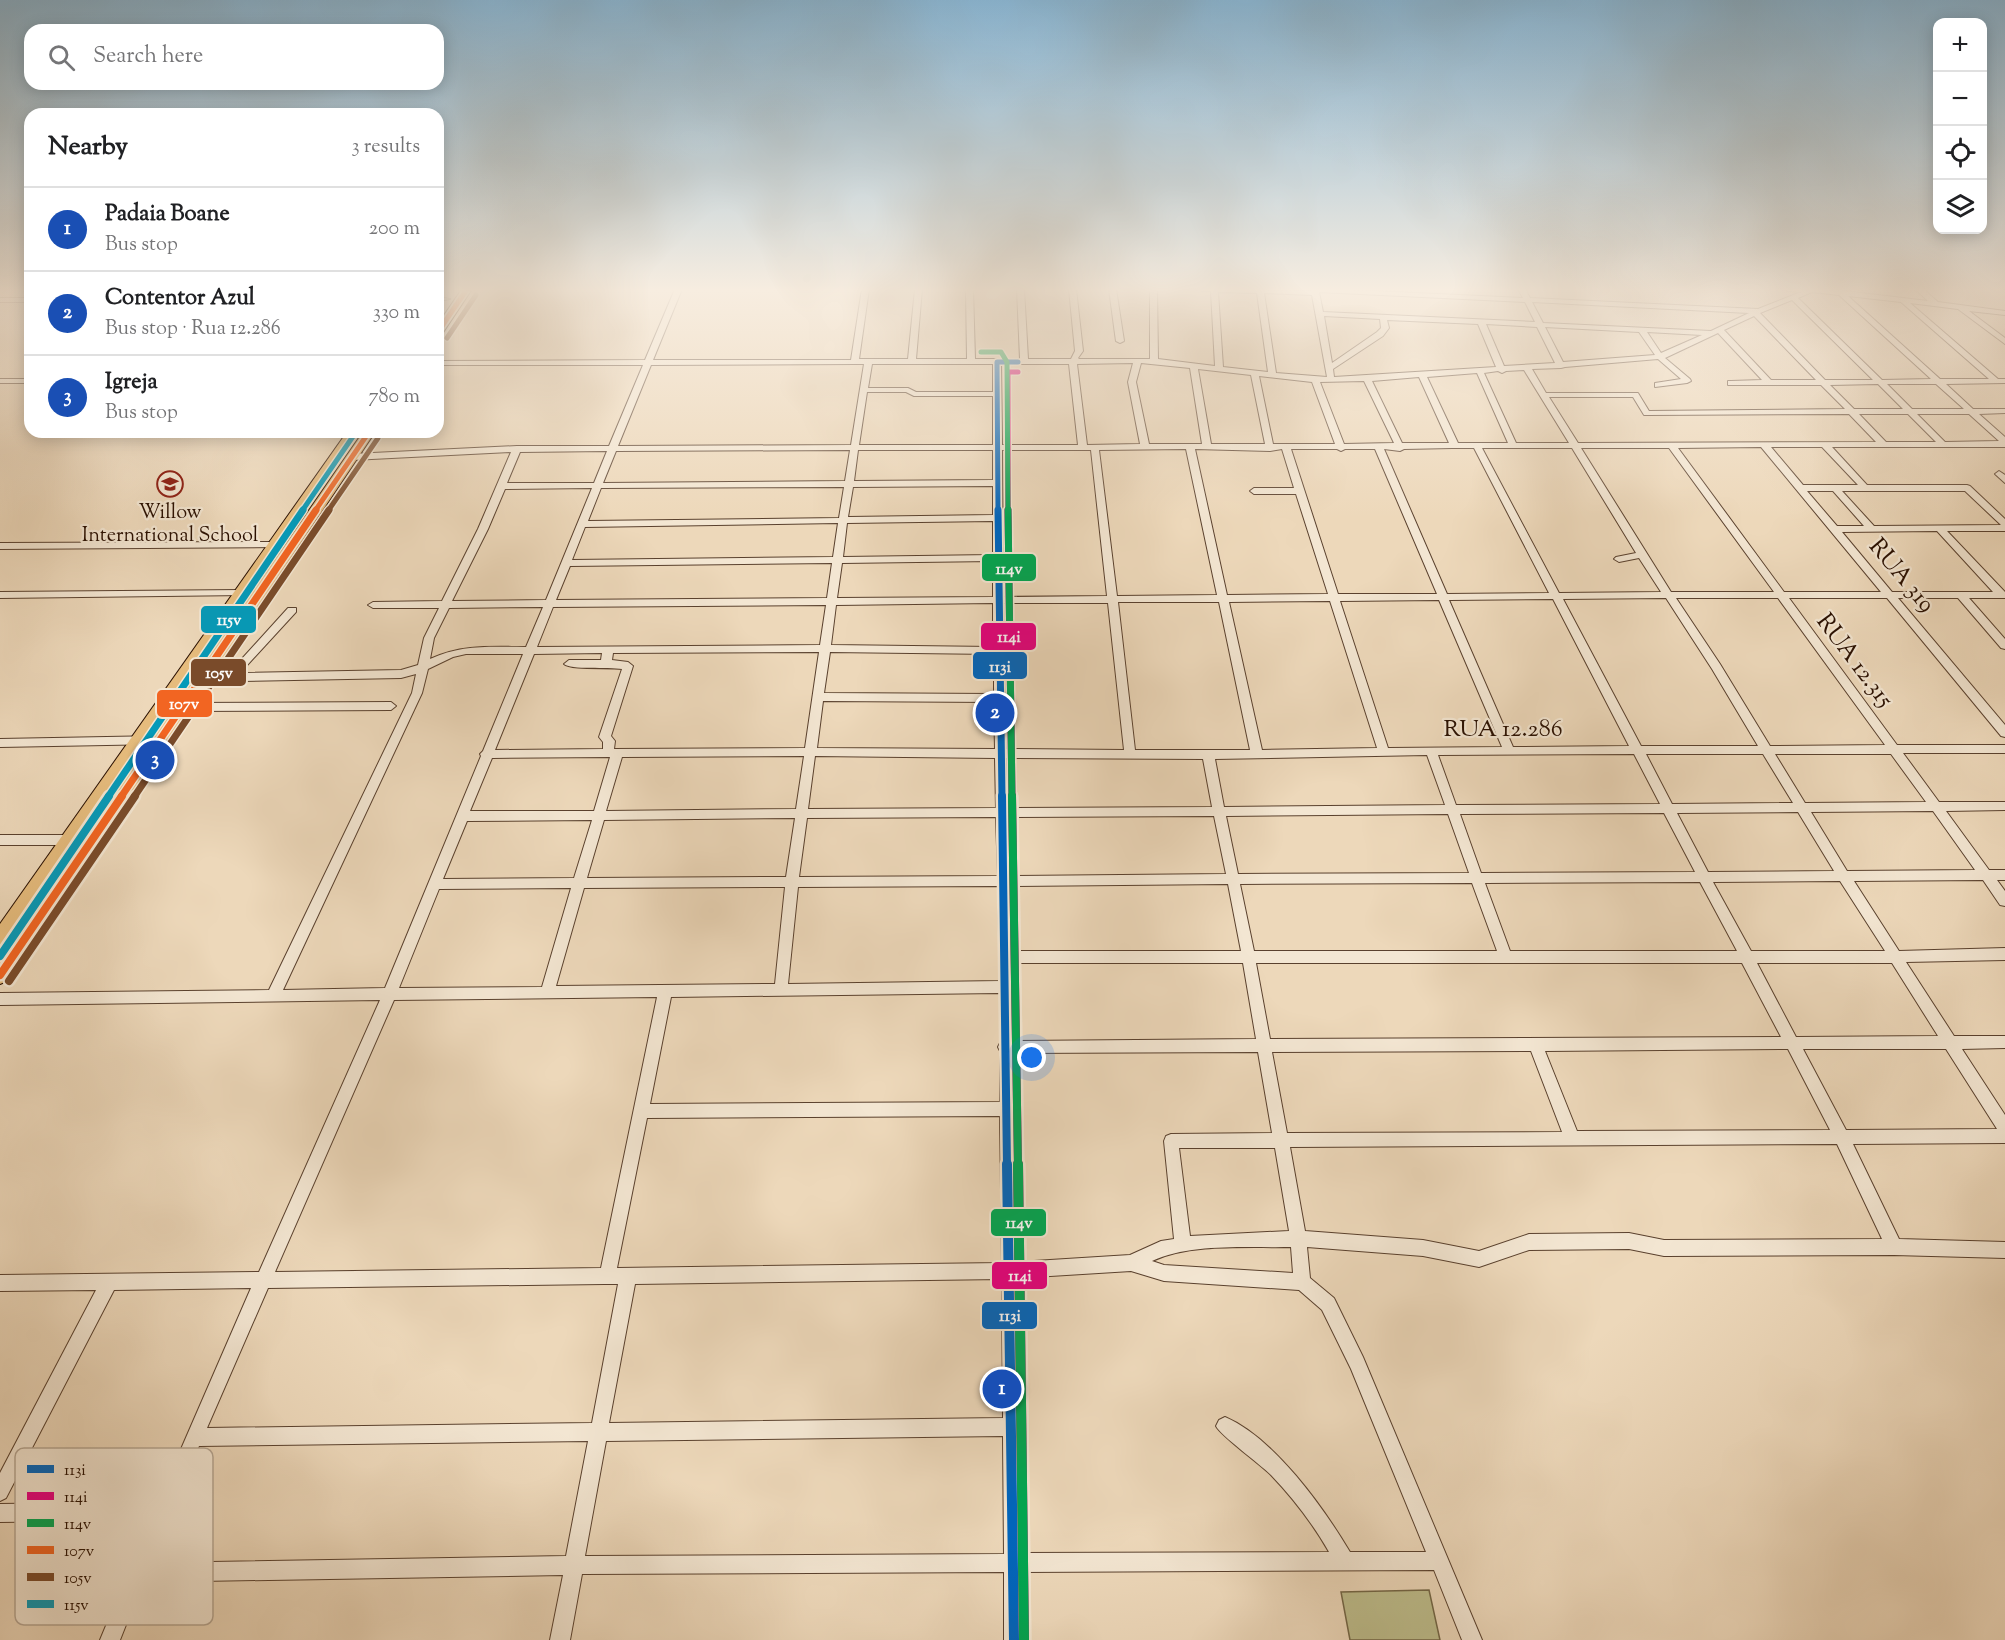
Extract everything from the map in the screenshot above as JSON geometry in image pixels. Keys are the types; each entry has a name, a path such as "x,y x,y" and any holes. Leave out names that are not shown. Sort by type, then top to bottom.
{"highway":[{"path":"0,940 349,438"},
{"path":"0,975 365,438"}],"street":[{"path":"189,1448 390,993 646,366"},
{"path":"781,989 792,882 837,559 867,366"},
{"path":"997,366 999,698 1006,957 1005,1109 1014,1640"},
{"path":"1075,366 1083,448"},
{"path":"1137,366 1132,382 1145,447"},
{"path":"1190,366 1315,380 1367,379 1566,366"},
{"path":"1194,366 1208,448"},
{"path":"1271,366 1272,376"},
{"path":"1331,380 1329,368 1333,366"},
{"path":"1500,366 1502,371"},
{"path":"1658,385 1687,381 1670,366"},
{"path":"1752,366 1768,382"},
{"path":"1806,366 1883,444"},
{"path":"1862,366 1943,444"},
{"path":"1921,366 2005,443"},
{"path":"1982,366 2001,381"},
{"path":"1528,369 1843,875 2005,1128"},
{"path":"1480,372 1514,447"},
{"path":"1255,374 1270,448"},
{"path":"1422,375 1455,447"},
{"path":"1367,379 1400,448"},
{"path":"1315,380 1341,448"},
{"path":"0,381 24,381"},
{"path":"1731,383 2001,381"},
{"path":"864,390 908,390 914,394 998,394"},
{"path":"1545,395 1635,395 1647,413 2005,411"},
{"path":"352,457 517,449 611,451 999,447 1400,448 2005,443"},
{"name":"RUA 319","path":"1764,445 2005,734"},
{"path":"1825,445 1865,488"},
{"name":"RUA 12.315","path":"1672,446 1778,595 2005,901"},
{"path":"1478,447 1701,876 1842,1138 1894,1246"},
{"path":"1190,448 1257,755"},
{"path":"1286,448 1384,753"},
{"path":"1379,448 1510,752"},
{"path":"274,994 417,693 425,649 517,449"},
{"path":"1095,449 1130,754"},
{"path":"501,486 999,483"},
{"path":"1799,488 1967,488 2005,524"},
{"path":"1835,488 1871,528"},
{"path":"1254,491 1299,491"},
{"path":"582,524 999,518"},
{"path":"1939,528 2003,595"},
{"path":"1834,529 2005,528"},
{"path":"0,546 276,545"},
{"path":"1619,559 1642,555"},
{"path":"566,563 999,558"},
{"path":"0,595 242,593"},
{"path":"373,605 1670,595 2003,595"},
{"path":"1961,595 2005,646"},
{"path":"231,677 292,610"},
{"path":"182,678 358,677 402,674 458,652 825,648 999,651"},
{"path":"606,663 608,650"},
{"path":"547,993 600,815 613,754 609,741 605,737 628,666 606,663 569,664"},
{"path":"819,697 999,698"},
{"path":"183,707 391,706"},
{"path":"0,743 160,740"},
{"name":"RUA 12.286","path":"486,754 811,752 1257,755 1636,750 2005,749"},
{"path":"1431,752 1479,877 1505,956"},
{"path":"1208,755 1249,958 1298,1239 1302,1282"},
{"path":"462,816 2005,806"},
{"path":"0,840 70,840"},
{"path":"435,884 2005,875"},
{"path":"1006,957 1897,957 2005,954"},
{"path":"0,999 1006,987"},
{"path":"607,1277 665,992"},
{"path":"1005,1047 2005,1042"},
{"path":"1534,1043 1572,1138"},
{"path":"642,1111 1005,1109"},
{"path":"1183,1245 1171,1141 2005,1136"},
{"path":"1131,1263 1161,1249 1183,1245 1298,1239 1423,1248 1479,1259 1529,1242 1629,1241 1664,1248 1894,1246 2005,1250"},
{"path":"0,1283 1008,1271 1131,1263 1164,1273 1302,1282 1328,1304 1357,1363 1472,1640"},
{"path":"560,1640 628,1276"},
{"path":"23,1448 109,1282"},
{"path":"1225,1426 1252,1443 1296,1487 1323,1523 1345,1561"},
{"path":"194,1437 600,1434 1010,1427"},
{"path":"0,1492 15,1463"},
{"path":"0,1513 15,1513"},
{"path":"213,1572 574,1565 1439,1561"},
{"path":"110,1640 116,1625"}],"green space":[{"path":"1429,1590 1440,1640 1350,1640 1341,1592"}],"transit line":[{"name":"113i","path":"997,366 1014,1640"},
{"name":"114v","path":"1007,366 1024,1640"},
{"name":"114i","path":"1018,372 1008,372 1009,698 1016,957 1024,1640"},
{"name":"115v","path":"0,956 352,438"},
{"name":"107v","path":"0,975 365,438"},
{"name":"105v","path":"9,981 378,438"}],"place":[{"name":"Willow International School","path":"170,484"},
{"name":"Contentor Azul","path":"995,713"},
{"name":"Igreja","path":"155,760"},
{"name":"Padaia Boane","path":"1002,1389"}]}
